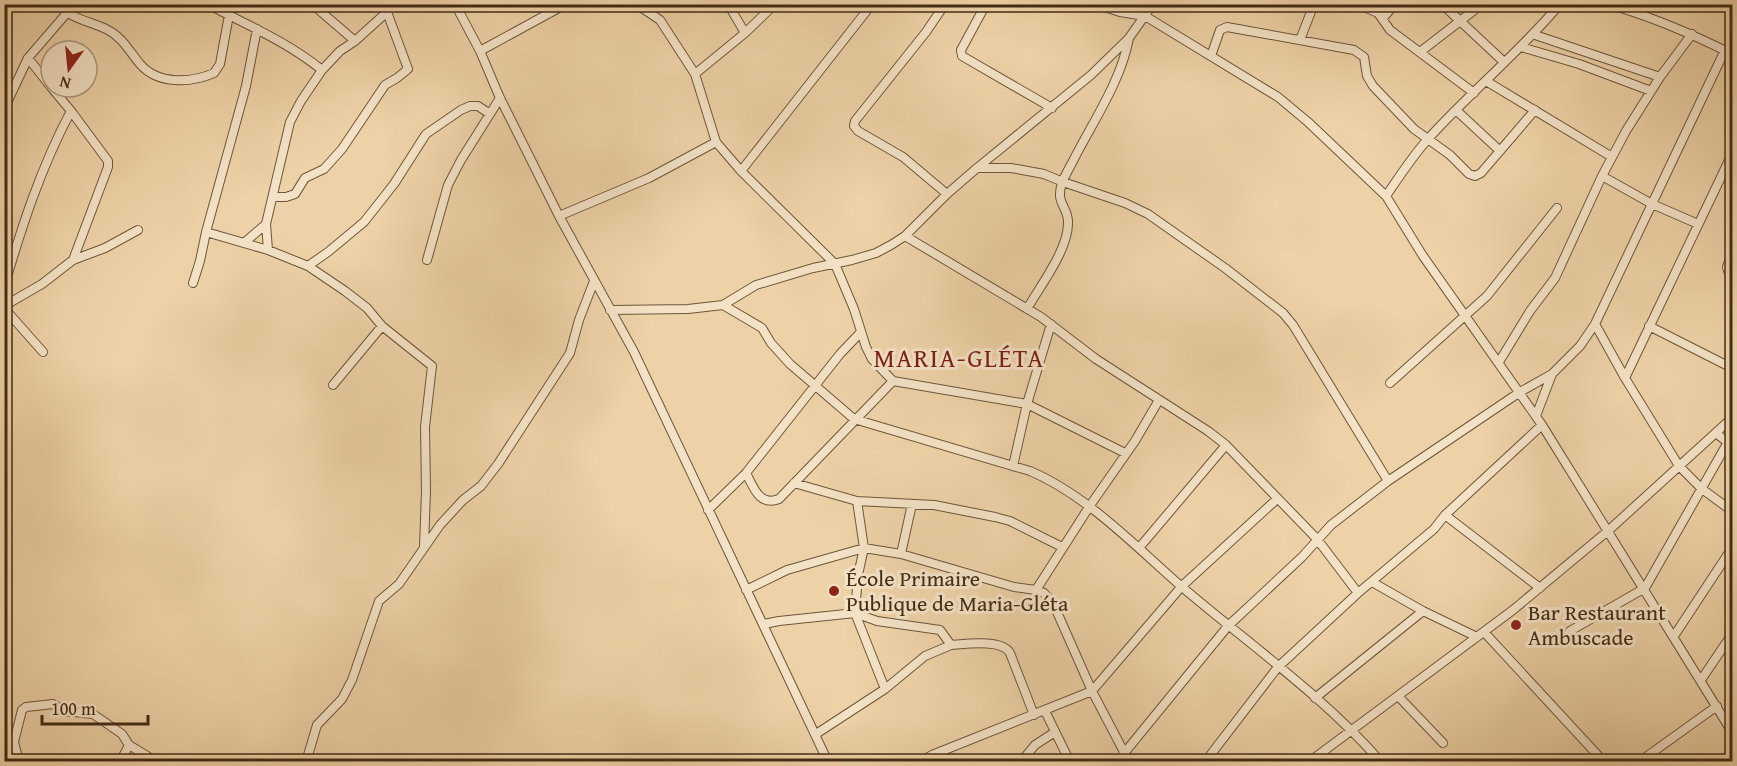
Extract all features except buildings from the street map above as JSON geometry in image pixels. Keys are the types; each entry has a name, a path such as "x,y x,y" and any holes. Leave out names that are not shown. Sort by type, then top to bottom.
{"street":[{"path":"60,4 66,15 109,31 148,71 161,77 184,80 207,76 218,69 229,15"},
{"path":"218,4 215,8 306,57 322,70"},
{"path":"312,4 356,41"},
{"path":"455,4 559,216 634,352 828,762"},
{"path":"480,51 566,4"},
{"path":"636,4 660,20 695,74 716,142 741,171 835,264 854,309 866,347 872,359 893,381 1027,404 1125,453"},
{"path":"728,4 745,33"},
{"path":"695,74 745,33 775,4"},
{"path":"741,171 872,4"},
{"path":"930,4 939,12"},
{"path":"945,4 926,32 855,121 854,126 858,131 903,157 947,194"},
{"path":"986,4 960,50 961,53 1052,108"},
{"path":"1095,4 1120,12 1145,16 1278,96 1386,196 1424,256 1542,425 1645,588 1732,732"},
{"path":"610,310 688,309 723,305 756,285 876,253 905,236 977,168 1091,75 1129,38 1153,4"},
{"path":"1300,40 1314,4"},
{"path":"1357,4 1378,13 1390,30 1474,93"},
{"path":"1383,18 1395,4"},
{"path":"1442,4 1504,62"},
{"path":"1420,52 1482,4"},
{"path":"1386,196 1428,140 1504,62 1535,35 1560,4"},
{"path":"1117,762 1228,626 1353,506 1520,392 1552,374 1580,346 1595,324 1652,204 1729,52 1692,34 1641,14 1607,4"},
{"path":"268,249 266,224 290,123 301,101 322,70 340,51 356,41 385,8 408,69 385,85 342,149 324,169 305,178 295,194 273,197"},
{"path":"4,109 28,58 66,15"},
{"path":"1211,56 1220,30 1223,28 1354,50 1364,57 1367,76 1373,86 1414,129 1450,155 1469,174 1475,176 1481,173 1535,110"},
{"path":"192,283 200,261 246,86 257,29"},
{"path":"1499,362 1530,311 1555,278 1612,157 1660,77 1692,34"},
{"path":"1535,35 1660,77"},
{"path":"1027,309 1063,245 1068,219 1060,200 1063,182 1106,100 1124,58 1129,38"},
{"path":"1521,47 1579,64 1651,91"},
{"path":"28,58 39,72"},
{"path":"1486,81 1612,157"},
{"path":"427,260 448,185 465,152 500,98"},
{"path":"61,99 108,161 108,167 73,260"},
{"path":"308,266 364,222 394,184 426,134 470,106 478,106 490,114"},
{"path":"4,287 27,212 54,142 71,111"},
{"path":"1457,111 1500,151"},
{"path":"559,216 649,178 716,142"},
{"path":"1625,378 1732,154"},
{"path":"977,168 1026,170 1044,174 1125,203 1148,214 1225,268 1283,314 1293,326 1388,481"},
{"path":"1602,176 1652,204 1698,224"},
{"path":"1390,383 1487,296 1557,208"},
{"path":"243,243 266,224"},
{"path":"43,352 4,307 42,284 73,260 105,248 138,230"},
{"path":"206,232 268,249 308,266 367,308 382,326 432,366 425,427 424,547"},
{"path":"905,236 1051,324 1096,359 1226,445 1317,539 1358,593"},
{"path":"1732,255 1727,267 1732,275"},
{"path":"306,762 317,725 342,699 352,680 377,604 399,584 451,513 481,486 498,464 570,353 594,280"},
{"path":"723,305 762,328 771,343 814,386 854,419 1051,479 1139,548 1353,730 1381,762"},
{"path":"1013,466 1027,404 1051,324"},
{"path":"1595,324 1679,466 1702,489 1732,511"},
{"path":"333,385 382,326"},
{"path":"1648,326 1732,368"},
{"path":"708,510 746,472 814,386 861,332"},
{"path":"1536,416 1552,374"},
{"path":"746,472 758,495 764,501 775,501 893,381"},
{"path":"1036,590 1135,441 1159,400"},
{"path":"1310,762 1540,588 1609,530 1732,418"},
{"path":"1205,762 1278,668 1358,593 1434,529 1445,515 1542,425"},
{"path":"1570,631 1645,588 1730,444 1716,433"},
{"path":"1139,548 1226,445"},
{"path":"794,483 857,501 945,507 995,517 1010,521 1062,548"},
{"path":"920,762 932,754 1092,691 1182,586 1277,499"},
{"path":"857,501 864,548 858,575 855,613 885,689"},
{"path":"901,554 912,504"},
{"path":"1445,515 1540,588"},
{"path":"746,590 786,570 864,548 901,554 1014,587 1044,593 1053,603 1092,691 1125,754 1133,762"},
{"path":"1674,636 1732,548"},
{"path":"1372,582 1423,611 1481,634 1604,762"},
{"path":"1315,698 1423,611"},
{"path":"764,624 855,613 877,621 940,630 951,645"},
{"path":"1701,681 1732,634"},
{"path":"816,734 885,689 925,656 951,645 993,644 1008,649 1034,715"},
{"path":"1398,696 1443,743"},
{"path":"19,762 14,742 22,710 27,707 52,704 60,710 93,714 122,734 129,745 157,762"},
{"path":"1639,762 1717,706"},
{"path":"1045,711 1070,762"},
{"path":"1021,762 1035,745 1055,732"},
{"path":"120,762 129,745"}],"place":[{"name":"École Primaire Publique de Maria-Gléta","path":"834,591"},
{"name":"Bar Restaurant Ambuscade","path":"1516,625"}],"district":[{"name":"MARIA-GLÉTA","path":"959,357"}]}
